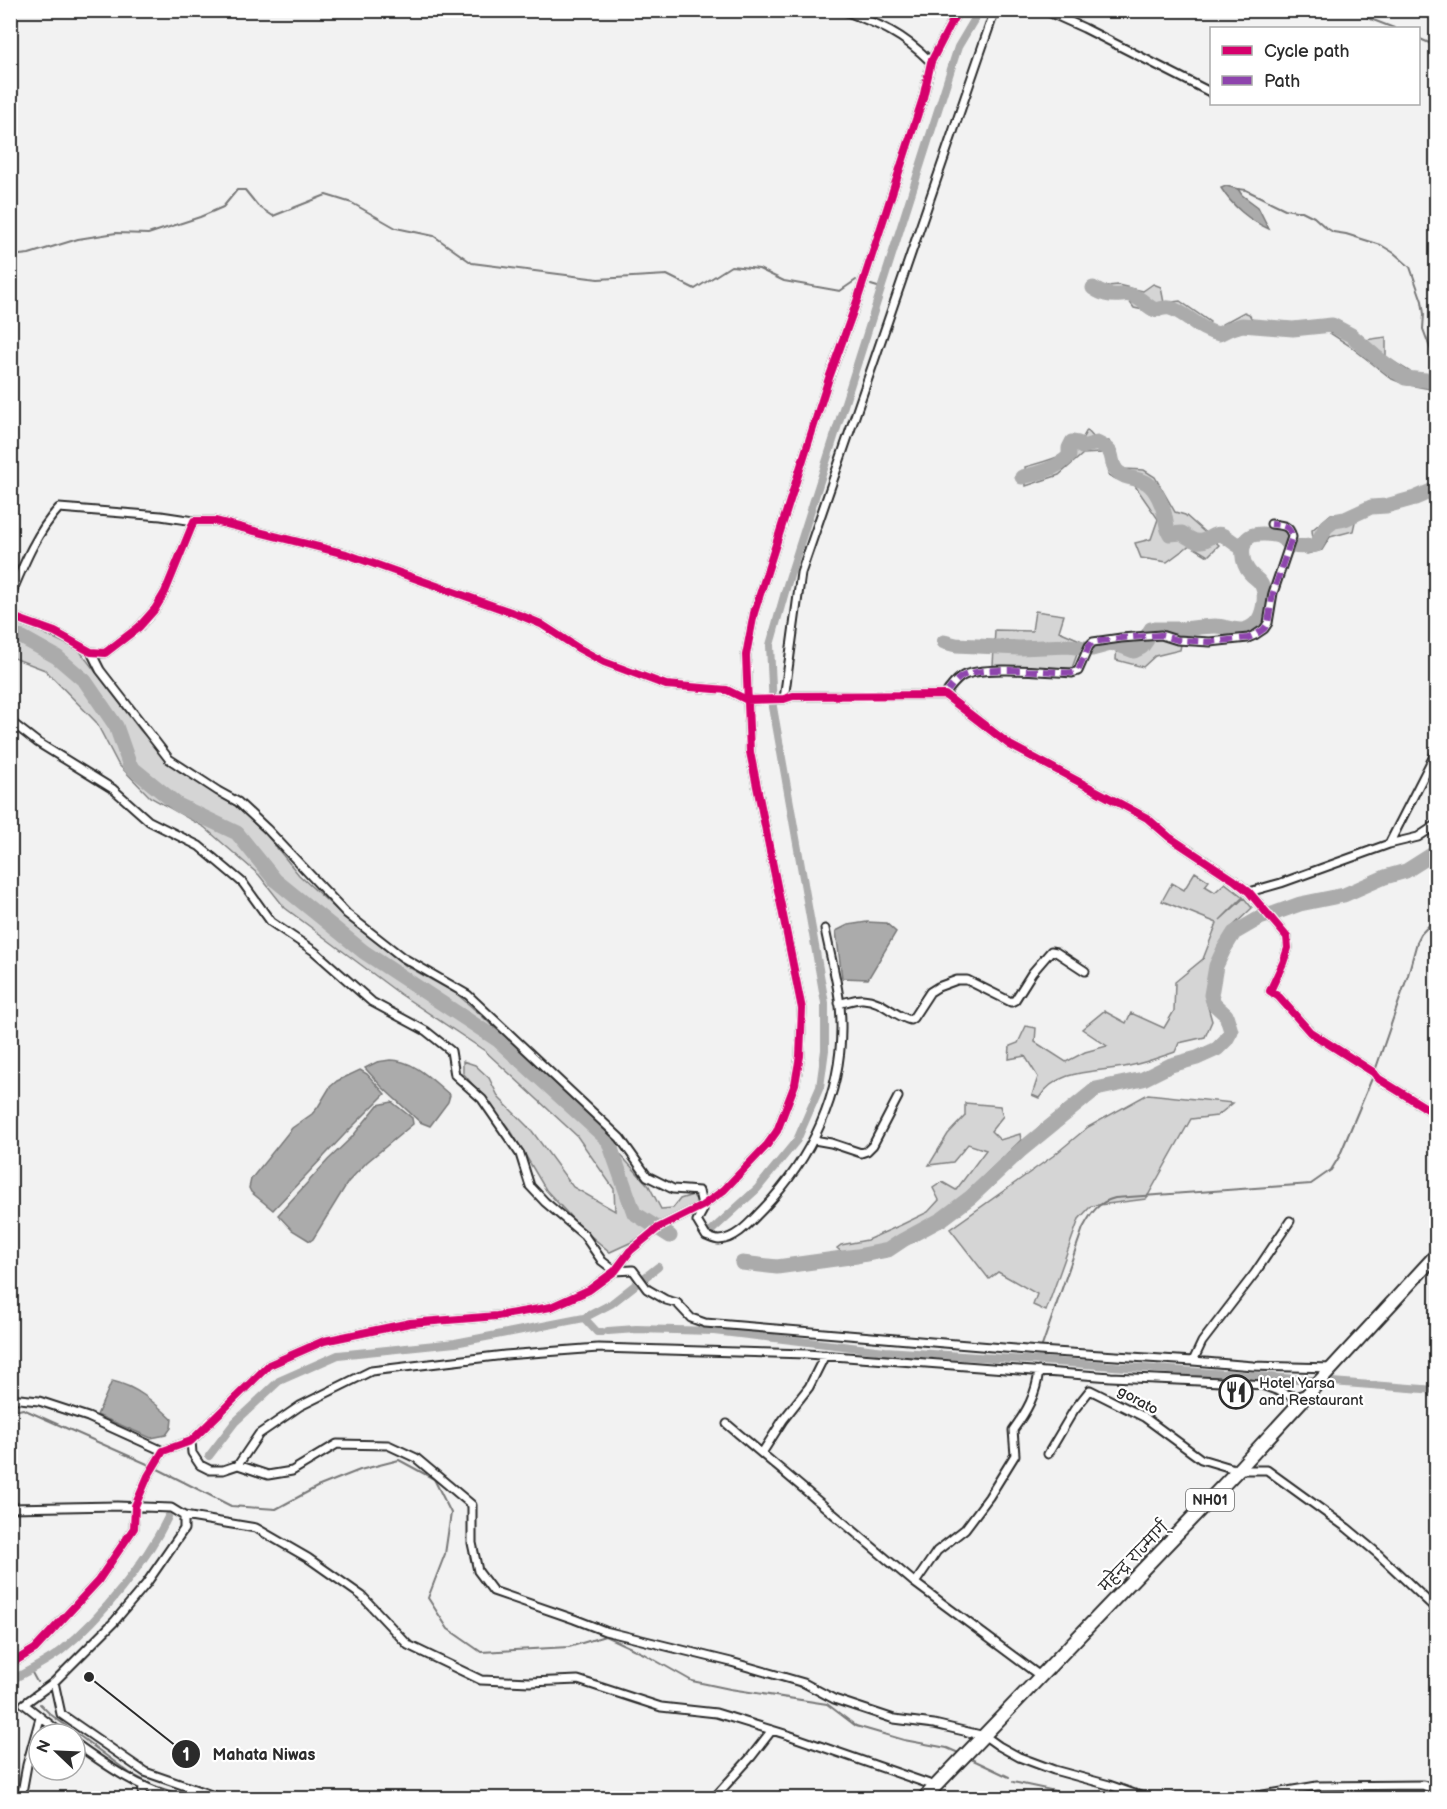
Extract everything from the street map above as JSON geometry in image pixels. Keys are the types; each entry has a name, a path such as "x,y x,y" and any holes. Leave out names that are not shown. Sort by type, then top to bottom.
{"highway":[{"name":"महेन्द्र राज्मार्ग्","path":"924,1798 1238,1470 1437,1255"}],"street":[{"path":"842,10 882,25 913,44 931,62"},
{"path":"10,1664 35,1649 98,1581 134,1528 135,1506 148,1476 163,1451 191,1441 269,1365 324,1341 410,1323 496,1316 551,1307 589,1290 615,1271 630,1251 658,1228 702,1206 724,1190 767,1145 777,1131 795,1084 800,1056 802,1009 750,752 751,700 746,656 754,613 829,378 923,98 931,62 958,10"},
{"path":"784,699 801,573 995,10"},
{"path":"1044,10 1210,92"},
{"path":"10,597 27,558 59,508 215,521 346,554 541,624 604,662 666,685 727,690 751,700 784,699 793,696 945,695 1010,745 1147,818 1169,837 1249,892 1287,937 1288,948 1270,991 1279,997 1310,1032 1373,1072 1379,1079 1437,1114"},
{"path":"10,616 56,632 91,652 105,653 139,627 155,609 165,592 194,521"},
{"path":"945,695 960,678 971,672 991,670 1072,673 1078,671 1093,642 1161,634 1189,642 1210,642 1256,635 1268,623 1274,593 1291,539 1291,531 1286,526 1271,524"},
{"path":"91,652 100,670 169,759 238,802 267,829 347,914 402,957 468,995 620,1138 647,1176 673,1189 699,1191 703,1210 698,1221 706,1236 718,1240 738,1233 773,1199 814,1140 830,1101 838,1064 841,1024 825,929"},
{"path":"10,721 37,742 113,789 149,821 200,846 243,883 271,922 315,951 372,1002 426,1031 451,1052 455,1075 482,1099 520,1154 530,1186 545,1202 584,1234 602,1261 615,1271 633,1270 644,1286 666,1300 677,1303 691,1318 705,1323 1039,1351 1253,1366 1332,1368"},
{"path":"1389,844 1437,753"},
{"path":"1249,892 1389,844 1418,837 1437,825"},
{"path":"839,1003 856,999 868,1000 882,1004 910,1020 930,992 962,979 1011,1002 1016,1000 1032,973 1051,951 1085,971"},
{"path":"814,1140 831,1143 855,1152 867,1151 873,1145 898,1097"},
{"path":"1193,1361 1202,1342 1255,1273 1290,1221"},
{"path":"238,1465 259,1434 300,1406 371,1371 505,1355 598,1348 825,1355 1111,1377 1262,1384 1295,1397 1309,1392"},
{"path":"762,1454 783,1420 809,1387 825,1355"},
{"path":"915,1583 937,1551 965,1529 1016,1455 1013,1430 1037,1389 1039,1371"},
{"name":"gorato","path":"1048,1454 1074,1410 1090,1390 1144,1417 1201,1459 1238,1470"},
{"path":"10,1398 39,1401 88,1417 163,1451"},
{"path":"728,1424 915,1583 1040,1676"},
{"path":"191,1441 192,1453 200,1465 210,1470 223,1470 238,1465 268,1475 292,1471 337,1444 388,1445 416,1458 472,1505 472,1543 478,1571 493,1591 574,1619 604,1632 731,1662 804,1683 834,1699 894,1719 934,1724 982,1738 1019,1757 1054,1770 1146,1798"},
{"path":"1238,1470 1267,1470 1301,1493 1377,1553 1437,1609"},
{"path":"10,1508 135,1506 171,1508 184,1516 256,1528 308,1558 362,1596 408,1645 481,1680 530,1682 578,1680 661,1707 716,1713 935,1786"},
{"path":"46,1722 24,1704 54,1682 114,1622 146,1584 184,1529 184,1516"},
{"path":"54,1682 61,1714 145,1772 217,1798"},
{"path":"21,1798 40,1718"},
{"path":"714,1798 772,1730"},
{"path":"87,1752 115,1773 175,1798"},
{"path":"1175,1798 1245,1798 1317,1786 1337,1785 1423,1785 1437,1791"},
{"path":"142,1798 143,1786"}],"shaded area":[{"path":"1226,186 1238,189 1258,207 1269,229 1236,207 1221,188"},
{"path":"1153,284 1161,287 1164,303 1180,301 1210,322 1204,332 1170,311 1153,312 1134,308 1129,301 1105,299 1107,286 1118,285 1143,291"},
{"path":"1244,312 1249,314 1254,323 1252,329 1239,330 1216,337 1222,324"},
{"path":"1308,321 1346,326 1365,340 1386,337 1386,357 1415,375 1436,378 1436,390 1404,384 1392,379 1327,331 1310,330"},
{"path":"1087,430 1096,440 1109,441 1120,466 1125,469 1144,470 1155,477 1175,512 1185,515 1219,545 1208,556 1190,545 1167,562 1141,558 1135,543 1151,539 1158,519 1133,483 1108,475 1110,460 1102,453 1083,454 1059,475 1026,486 1025,467 1069,451"},
{"path":"1357,513 1353,531 1330,537 1322,550 1307,554 1295,550 1296,540 1313,540 1312,530 1331,514"},
{"path":"1035,611 1064,615 1059,631 1082,641 1072,668 993,666 995,630 1032,631"},
{"path":"10,621 39,631 79,650 140,730 178,771 236,806 264,832 299,875 351,923 405,965 457,994 483,1017 581,1111 649,1186 661,1209 673,1208 680,1199 693,1195 698,1203 634,1241 610,1252 580,1227 546,1190 511,1131 463,1073 463,1061 475,1065 489,1078 499,1098 532,1131 573,1187 615,1211 614,1189 577,1136 485,1051 400,994 285,908 259,875 204,827 150,797 118,764 96,722 45,670 11,657"},
{"path":"1161,637 1181,645 1180,650 1155,656 1143,667 1116,660 1117,641"},
{"path":"1195,872 1209,881 1205,886 1215,892 1225,883 1243,897 1220,920 1244,898 1252,908 1231,928 1211,962 1206,1000 1212,1021 1205,1037 1179,1043 1175,1052 1141,1063 1068,1076 1047,1088 1039,1098 1032,1095 1038,1077 1025,1056 1009,1059 1010,1046 1018,1043 1026,1026 1036,1028 1035,1042 1066,1062 1085,1052 1107,1046 1082,1029 1104,1011 1126,1023 1131,1013 1164,1028 1174,1011 1175,982 1203,959 1217,923 1162,901 1172,883 1184,890"},
{"path":"867,922 886,923 896,932 868,979 842,978 836,931 848,925"},
{"path":"390,1060 415,1067 450,1095 448,1102 430,1126 420,1122 365,1068 377,1062"},
{"path":"360,1070 367,1074 385,1094 273,1210 251,1192 249,1188 251,1179 292,1128 312,1114 330,1087"},
{"path":"1148,1094 1233,1103 1217,1116 1191,1119 1146,1199 1091,1206 1079,1219 1046,1311 1033,1305 1037,1294 998,1272 989,1279 950,1229 1053,1156 1088,1127"},
{"path":"392,1102 412,1118 413,1124 367,1162 348,1182 313,1239 310,1241 292,1230 278,1215 352,1137 378,1105"},
{"path":"965,1103 1000,1106 1003,1116 991,1131 1000,1140 1020,1134 1021,1140 937,1224 914,1242 894,1248 845,1255 837,1248 841,1245 867,1240 928,1212 939,1200 933,1188 942,1182 956,1190 986,1150 968,1144 953,1162 929,1165 948,1134 965,1116"},
{"path":"112,1381 137,1391 172,1419 171,1428 166,1435 151,1438 97,1415"}],"waterway":[{"path":"711,1231 757,1189 797,1140 820,1087 825,1050 825,1003 773,707 770,645 958,47 980,10"},
{"path":"1367,10 1368,18 1391,27"},
{"path":"1420,39 1436,46"},
{"path":"1238,189 1246,190 1285,209 1302,211 1333,232 1381,245 1410,267 1422,301 1423,329 1436,364"},
{"path":"10,256 29,254 78,239 116,233 148,234 223,207 237,190 245,190 258,206 273,216 326,195 352,203 396,228 434,236 472,263 598,279 667,275 695,289 731,266 759,269 784,281 840,291 856,280"},
{"path":"871,285 881,288"},
{"path":"1093,288 1109,295 1134,296 1155,310 1164,308 1176,310 1205,329 1219,334 1242,325 1293,329 1332,325 1351,335 1405,378 1436,381"},
{"path":"1022,477 1059,464 1069,456 1072,442 1082,447 1097,443 1108,450 1114,467 1120,474 1143,481 1153,489 1163,507 1170,534 1182,533 1197,541 1206,540 1218,534 1239,546 1244,545"},
{"path":"1148,634 1151,629 1215,626 1240,630 1250,628 1255,624 1262,612 1264,595 1261,584 1247,569 1243,559 1244,543 1251,536 1275,535 1297,547 1316,545 1326,527 1334,521 1345,519 1371,507 1386,506 1415,498 1436,489"},
{"path":"10,635 23,638 57,657 85,681 116,726 130,766 178,805 237,833 275,880 364,952 498,1040 608,1140 634,1213 670,1236"},
{"path":"944,642 956,645 1020,648 1068,646 1092,649 1114,643 1134,651 1142,647 1147,640"},
{"path":"742,1263 777,1267 888,1250 942,1219 971,1197 1020,1151 1096,1089 1143,1079 1171,1065 1197,1058 1217,1049 1231,1031 1226,1015 1214,1004 1211,995 1216,966 1234,933 1260,918 1300,904 1344,895 1385,877 1406,871 1436,852"},
{"path":"1375,1071 1417,942 1421,934 1436,918"},
{"path":"1042,1346 1083,1228 1100,1205 1115,1198 1311,1184 1331,1170 1339,1157 1373,1076"},
{"path":"209,1456 235,1422 279,1381 338,1355 455,1343 584,1318 611,1304 658,1267"},
{"path":"584,1318 597,1332 602,1332"},
{"path":"608,1331 636,1329 714,1331 885,1351 1311,1380"},
{"path":"1042,1361 1043,1356"},
{"path":"1332,1382 1436,1390"},
{"path":"10,1412 23,1409 154,1467 231,1506 276,1509 317,1487 360,1470 399,1460 434,1479 451,1513 445,1554 428,1598 448,1629 481,1652 569,1647 605,1636 644,1654 692,1681 827,1704 856,1726 904,1740 947,1748 961,1754"},
{"path":"10,1681 56,1654 92,1622 135,1571 168,1517"},
{"path":"30,1669 37,1682"},
{"path":"40,1704 50,1714 131,1774 154,1786 193,1798"},
{"path":"969,1758 1009,1777"},
{"path":"1013,1782 1088,1798"},
{"path":"1416,1798 1427,1798"}],"marked path":[{"path":"945,695 958,679 970,673 998,670 1072,673 1078,671 1093,642 1161,635 1177,640 1210,642 1248,638 1255,635 1268,623 1273,593 1292,537 1287,528 1271,524"}],"cycle path":[{"path":"10,1664 35,1649 98,1581 134,1528 135,1506 148,1476 163,1451 191,1441 269,1365 324,1341 410,1323 497,1316 551,1307 589,1290 615,1271 630,1251 658,1228 702,1206 724,1190 767,1145 777,1131 795,1084 800,1056 802,1009 750,752 746,655 754,613 829,378 857,301 923,98 931,62 958,10"},
{"path":"10,616 55,632 91,652 105,653 139,627 155,609 165,592 194,521 215,521 346,554 522,616 541,624 604,662 666,685 727,690 747,700 784,699 793,696 945,695 1010,745 1147,818 1169,837 1249,892 1287,937 1288,948 1270,991 1279,997 1310,1032 1436,1114"}],"place":[{"name":"Hotel Yarsa and Restaurant","path":"1236,1392"},
{"name":"Mahata Niwas","path":"89,1677"}]}
